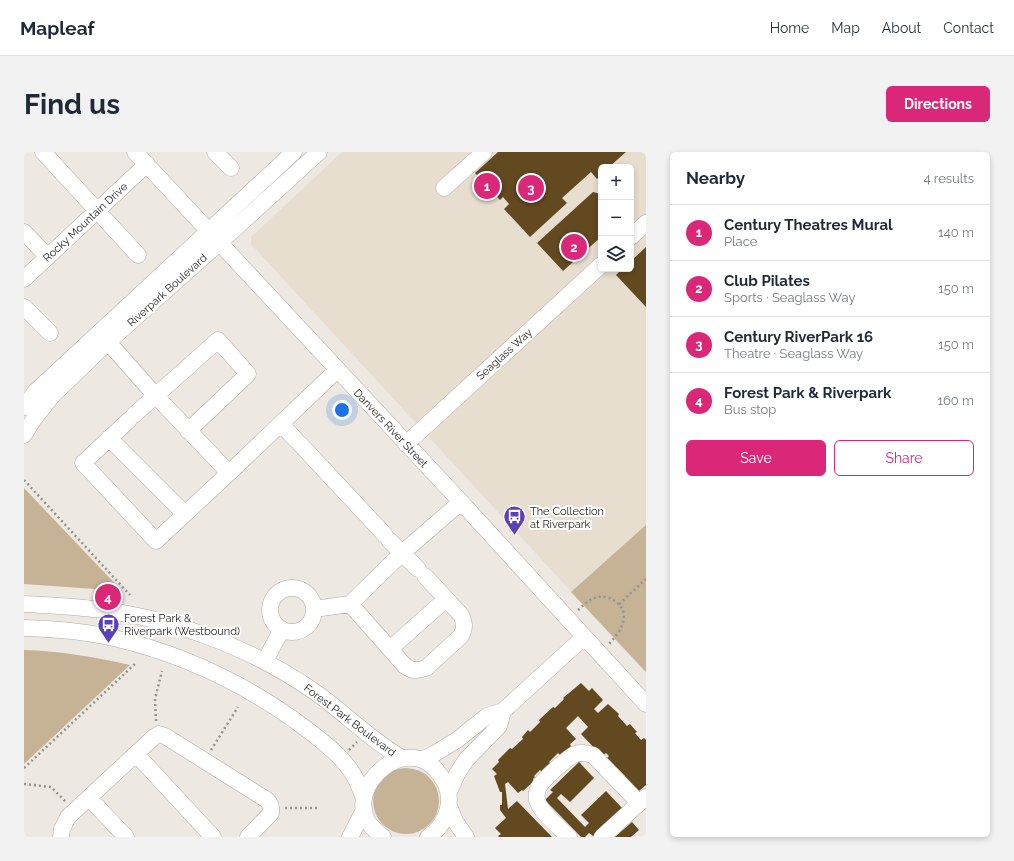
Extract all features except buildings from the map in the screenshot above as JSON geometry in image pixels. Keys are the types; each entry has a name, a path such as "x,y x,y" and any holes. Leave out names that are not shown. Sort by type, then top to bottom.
{"street":[{"path":"43,152 138,255"},
{"name":"Danvers River Street","path":"135,152 461,502 646,704"},
{"path":"216,152 231,168"},
{"name":"Riverpark Boulevard","path":"24,407 35,392 294,152"},
{"name":"Riverpark Boulevard","path":"24,435 33,420 52,396 108,342 220,243 318,152"},
{"path":"444,188 484,152"},
{"name":"Rocky Mountain Drive","path":"24,279 147,164"},
{"path":"632,236 646,223"},
{"path":"24,232 48,257"},
{"name":"Seaglass Way","path":"406,444 598,268"},
{"path":"24,307 50,333"},
{"path":"188,430 248,374 218,340 155,395 83,463 156,541 337,370"},
{"path":"108,342 155,395 229,473"},
{"path":"281,424 461,615 465,623 464,630 461,636 426,668 419,671 410,670 350,604"},
{"path":"109,438 185,514"},
{"path":"314,609 350,604 402,554 461,502"},
{"path":"290,588 297,588 309,596 314,609 313,616 304,628 297,631 289,632 282,629 272,620 270,606 277,593 290,588"},
{"path":"390,649 446,599"},
{"name":"Forest Park Boulevard","path":"24,604 85,608 130,614 183,628 234,647 266,661 315,692 386,749 402,758"},
{"path":"24,628 67,631 114,638 158,650 208,669 242,686 278,708 312,732 337,755 351,770 364,804 368,822 384,837"},
{"path":"266,661 282,629"},
{"path":"422,760 457,740 487,716 503,711 584,637"},
{"path":"428,837 435,833 444,821 457,774 466,760 500,726 503,711"},
{"path":"61,837 62,828 68,817 159,734 165,736 271,804 271,813 248,837"},
{"path":"569,837 542,809 537,801 536,792 540,785 567,759 576,754 585,753 593,755 642,800 602,837"},
{"path":"136,754 213,837"},
{"path":"350,837 364,804 369,786 376,775 387,764 402,758 422,760 434,767 443,778 455,821 466,837"},
{"path":"89,798 126,837"}],"path":[{"path":"24,480 130,596"},
{"path":"619,604 646,579"},
{"path":"576,611 589,600 603,596 619,604 624,618 622,628 609,645"},
{"path":"24,768 136,663"},
{"path":"156,724 156,699 162,671"},
{"path":"204,761 238,707"},
{"path":"346,753 360,738"},
{"path":"24,784 51,787 70,807"},
{"path":"272,808 317,808"}],"shaded area":[{"name":"The Collection at Riverpark","path":"342,152 646,152 646,673 251,244 251,237"},
{"path":"24,488 122,591 24,584"},
{"path":"646,525 646,672 571,592"},
{"path":"24,650 77,655 130,665 24,764"},
{"path":"406,768 418,771 429,778 436,789 439,801 436,813 429,824 418,831 406,834 394,831 383,824 376,813 373,801 376,789 383,778 394,771"}],"place":[{"name":"Century Theatres Mural","path":"487,186"},
{"name":"Century RiverPark 16","path":"531,188"},
{"name":"Club Pilates","path":"574,247"},
{"name":"The Collection at Riverpark","path":"514,536"},
{"name":"Forest Park & Riverpark","path":"108,597"},
{"name":"Forest Park & Riverpark (Westbound)","path":"109,644"}]}
